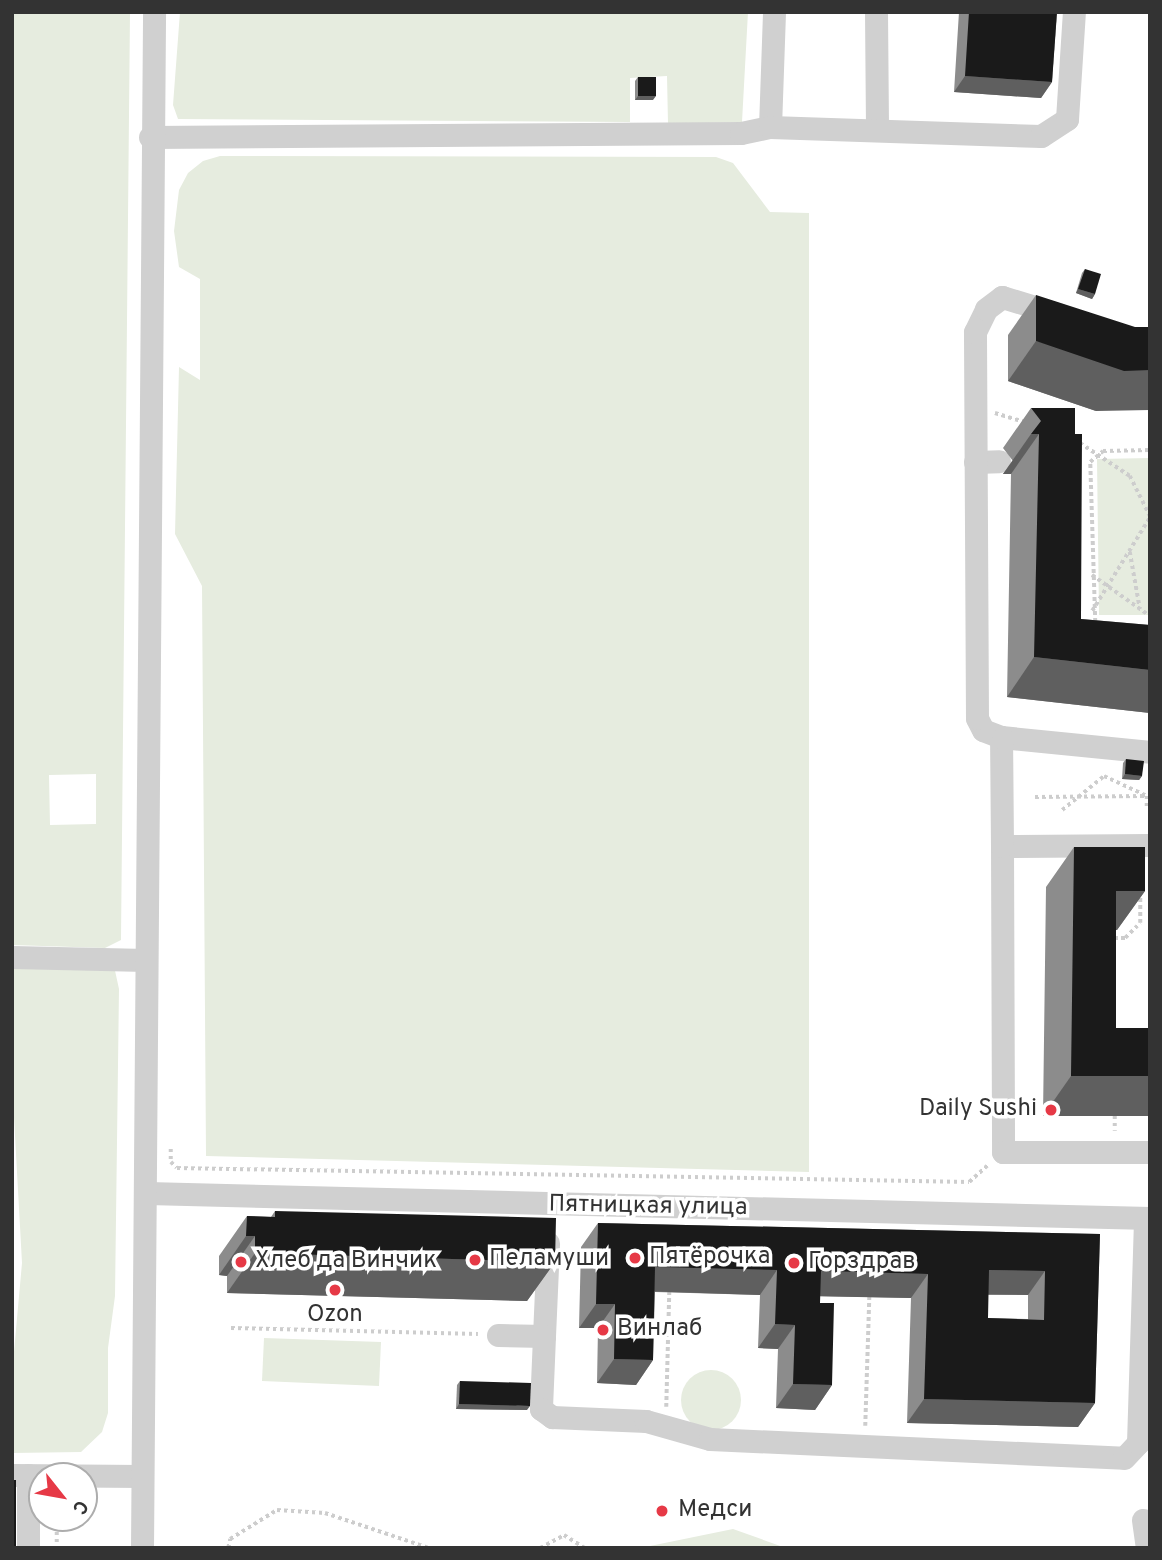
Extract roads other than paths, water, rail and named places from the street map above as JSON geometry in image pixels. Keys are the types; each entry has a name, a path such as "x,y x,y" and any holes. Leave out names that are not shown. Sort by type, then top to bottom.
{"street":[{"path":"142,1548 147,1193 150,137 154,12"},
{"path":"770,127 774,12"},
{"path":"876,12 877,128"},
{"path":"150,137 741,133 770,127 877,128 1041,136 1066,119 1074,12"},
{"path":"1081,322 1010,297 993,302 978,319 975,332 977,718 983,730 1001,737 1150,752"},
{"path":"975,461 999,461"},
{"path":"1001,737 1003,1152 1150,1152"},
{"path":"1002,846 1150,845"},
{"path":"12,957 146,960"},
{"name":"Пятницкая улица","path":"147,1193 1148,1218"},
{"path":"549,1204 544,1336 537,1399 544,1415 646,1421 710,1439 1124,1458 1133,1453 1138,1443 1148,1218"},
{"path":"498,1335 544,1336"},
{"path":"28,1548 20,1475 142,1476"},
{"path":"1143,1520 1147,1548"}],"place":[{"name":"Daily Sushi","path":"1051,1110"},
{"name":"Пятёрочка","path":"635,1258"},
{"name":"Пеламуши","path":"475,1260"},
{"name":"Хлеб да Винчик","path":"241,1262"},
{"name":"Горздрав","path":"794,1263"},
{"name":"Ozon","path":"335,1290"},
{"name":"Винлаб","path":"603,1330"},
{"name":"Медси","path":"662,1511"}]}
